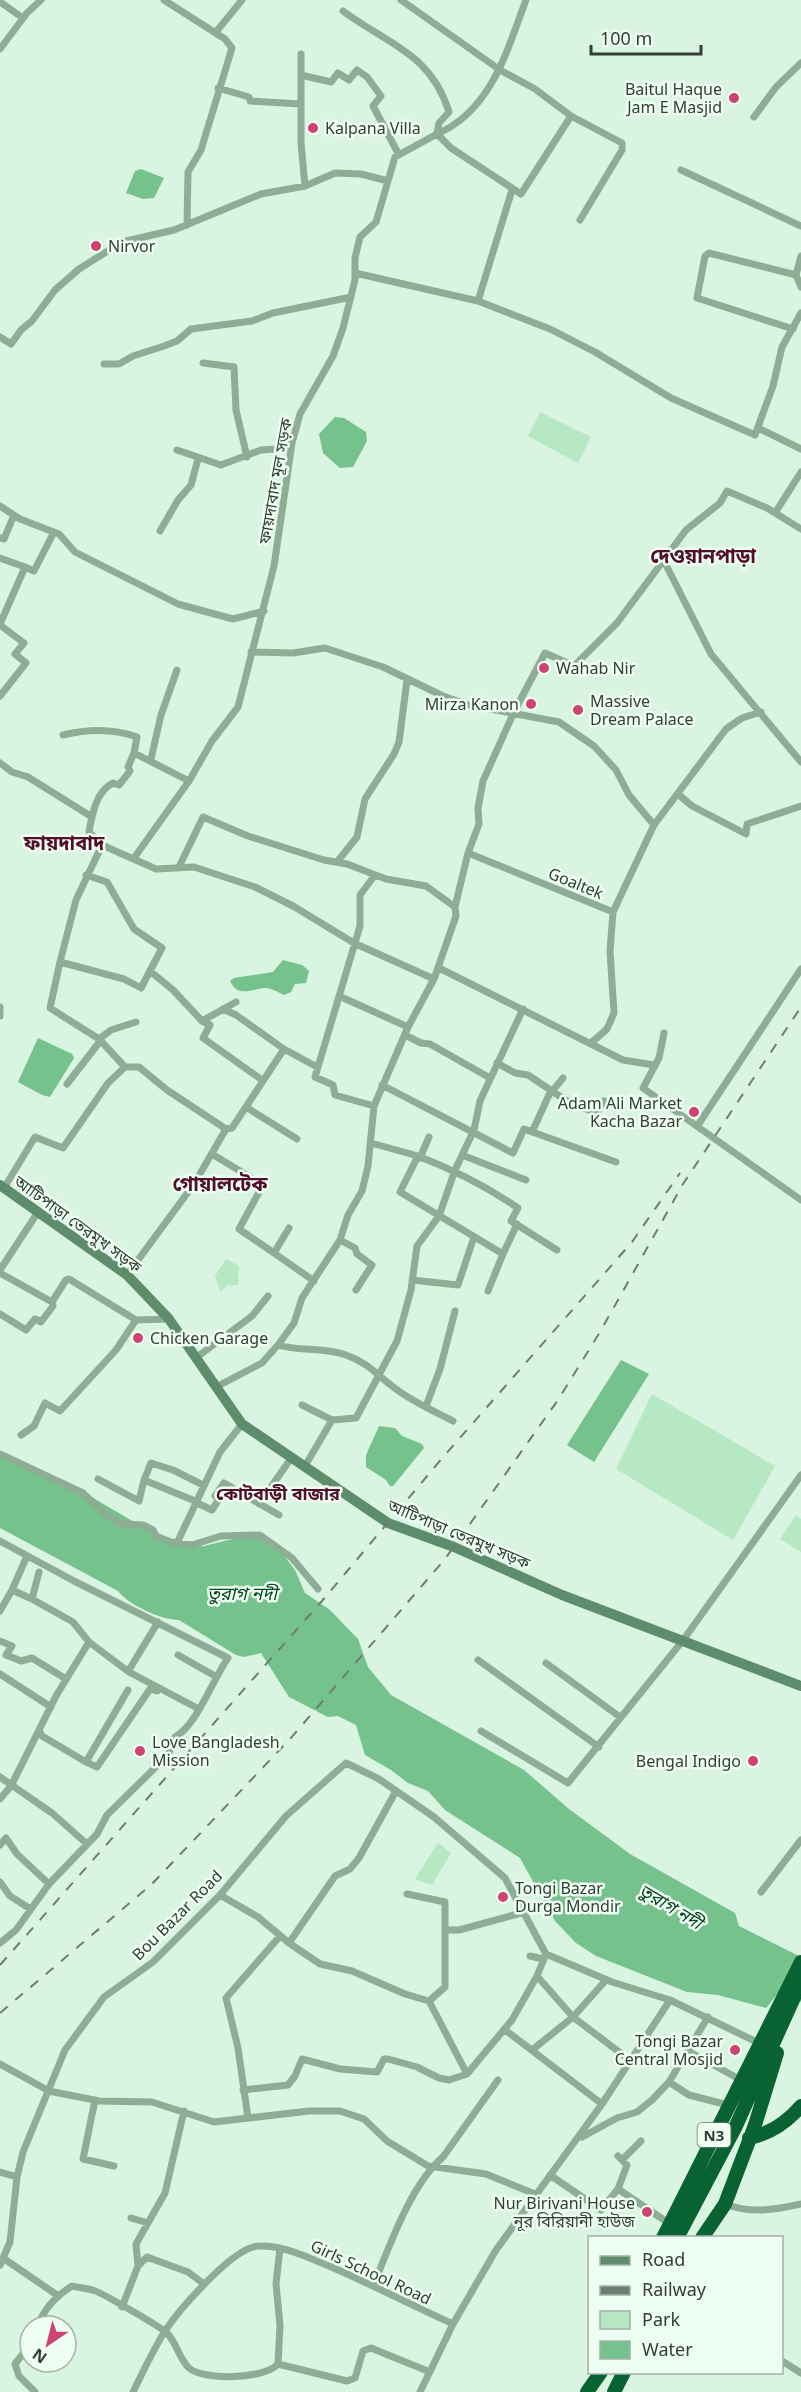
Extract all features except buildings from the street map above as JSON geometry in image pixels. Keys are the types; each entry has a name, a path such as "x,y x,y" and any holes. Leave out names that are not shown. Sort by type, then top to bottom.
{"highway":[{"name":"N3","path":"664,2236 801,1962"},
{"path":"678,2236 735,2128 801,1982"},
{"name":"N3","path":"703,2236 725,2204 748,2138 755,2125 780,2042 801,1999"},
{"path":"748,2138 764,2135 791,2118 801,2106"},
{"path":"578,2392 589,2374"},
{"path":"587,2392 599,2374"},
{"path":"614,2392 623,2374"}],"main road":[{"name":"আটিপাড়া তেরমুখ সড়ক","path":"2,1186 127,1275 169,1318 242,1424 388,1523 454,1547 562,1595 684,1639 801,1686"}],"street":[{"path":"0,49 23,18 41,0"},
{"path":"164,0 216,32 232,48 201,150 188,172 187,225"},
{"path":"216,32 242,0"},
{"path":"401,0 500,70 535,89 571,116 623,146 580,220"},
{"path":"301,75 331,82 338,73 349,80 357,69 367,77 381,96 373,106 399,155 452,127 470,110 500,70 526,0"},
{"path":"0,2 23,18"},
{"path":"343,11 412,54 433,77 449,112 439,123 437,134"},
{"path":"301,54 305,186"},
{"path":"754,117 776,87 801,63"},
{"path":"218,88 249,97 250,101 301,104"},
{"path":"437,134 451,148 521,194 571,116"},
{"name":"ফায়দাবাদ মূল সড়ক","path":"134,858 189,781 212,741 238,707 250,652 264,611 274,566 292,442 300,414 333,356 351,297 360,237 376,222 395,158 399,155"},
{"path":"681,170 801,226"},
{"path":"0,337 10,344 32,321 55,290 80,269 115,247 136,238 187,225 261,194 305,186 335,173 361,174 388,181"},
{"path":"478,301 512,190"},
{"path":"792,329 697,298 705,256 709,253 796,275"},
{"path":"801,255 796,275 801,287"},
{"path":"355,273 478,301 559,334 671,398 754,435 773,386 782,347 801,313"},
{"path":"104,364 119,364 132,356 177,341 191,329 252,321 273,313 351,297"},
{"path":"203,363 234,367 236,410 247,457"},
{"path":"758,428 801,449"},
{"path":"177,450 221,465 261,450 276,449 292,442"},
{"path":"160,531 178,500 191,485 198,459"},
{"path":"775,513 801,472"},
{"path":"216,1387 262,1363 278,1345 294,1323 302,1298 340,1240 348,1215 362,1191 371,1143 374,1106 406,1031 439,968 456,916 455,907 468,853 479,824 478,808 483,781 514,712 545,653 574,666 617,623 686,530 720,503 727,491 775,513 801,529"},
{"path":"0,506 14,515 54,532 75,552 178,604 233,619 264,611"},
{"path":"0,538 4,539 14,515"},
{"path":"0,558 34,571 54,532"},
{"path":"664,561 711,654 801,762"},
{"path":"0,696 26,663 15,654 24,643 0,625 25,567"},
{"path":"250,652 293,653 325,648 383,667 407,680 469,705 559,722 594,746 616,770 629,795 654,825"},
{"path":"151,759 161,715 177,670"},
{"path":"337,862 357,837 365,799 394,754 399,742 407,680"},
{"path":"613,912 654,825 726,729 742,718 761,712"},
{"path":"63,735 85,730 122,732 137,737 128,767 130,771 119,785 113,783 101,794 92,817 90,832 102,845 156,869 194,867 255,887 293,906 354,943 434,979"},
{"path":"134,753 151,759 189,781"},
{"path":"0,763 12,772 28,777 92,817"},
{"path":"678,794 692,806 746,834 747,824 801,806"},
{"path":"179,867 203,817 248,836 375,875 426,886 455,907"},
{"path":"102,845 76,900 50,1008 100,1040 125,1067"},
{"name":"Goaltek","path":"468,853 613,912 610,951 614,1013 607,1029 591,1043"},
{"path":"60,962 124,979 141,988 162,948 134,930 107,882 86,875"},
{"path":"374,1106 335,1095 333,1085 315,1077 360,926 360,895 375,875"},
{"path":"439,968 623,1060 654,1065"},
{"path":"698,1125 801,969"},
{"path":"150,971 173,990 202,1021 210,1025 203,1038 262,1080"},
{"path":"339,996 490,1078"},
{"path":"202,1021 236,1002"},
{"path":"0,1007 0,1016"},
{"path":"302,1405 332,1420 356,1418 381,1374 397,1341 412,1280 417,1246 439,1216 455,1170 474,1130 480,1101 524,1009"},
{"path":"223,1010 242,1018 284,1049 317,1067"},
{"path":"67,1084 100,1040 111,1030 136,1022"},
{"path":"664,1033 659,1058 643,1088 801,1200"},
{"path":"2,1186 36,1137 63,1148 108,1083 125,1067 139,1067 167,1090 226,1129 232,1128 284,1049"},
{"path":"497,1063 515,1073 528,1075 570,1103 597,1113 604,1101"},
{"path":"532,1132 549,1095 554,1092 563,1078"},
{"path":"382,1084 474,1130 513,1153 524,1129 616,1162"},
{"path":"246,1107 297,1139"},
{"path":"127,1275 194,1184 226,1129"},
{"path":"429,1137 400,1192 503,1254"},
{"path":"371,1143 455,1170 518,1208 511,1221 557,1250"},
{"path":"212,1154 263,1185 238,1229 314,1281"},
{"path":"462,1155 526,1180"},
{"path":"38,1212 0,1271 52,1302"},
{"path":"489,1291 517,1224"},
{"path":"274,1253 289,1228"},
{"path":"412,1280 458,1285 474,1237"},
{"path":"340,1240 355,1248 357,1254 372,1265 356,1290"},
{"path":"0,1314 26,1330 35,1319 41,1322 53,1306 52,1302 67,1278 136,1320 169,1318"},
{"path":"197,1357 252,1316 268,1296"},
{"path":"426,1406 440,1369 456,1311"},
{"path":"21,1435 33,1426 45,1403 60,1411 116,1350 136,1320"},
{"path":"278,1345 338,1352 359,1360 381,1374 398,1391 453,1421"},
{"path":"306,1466 332,1420"},
{"path":"177,1544 220,1452 242,1424"},
{"path":"0,1455 83,1493 105,1514 121,1524 143,1525 153,1530 156,1536 177,1544 192,1545 221,1536 260,1536 292,1558 318,1589"},
{"path":"260,1504 292,1457"},
{"path":"98,1479 139,1501 151,1463 175,1470 203,1485"},
{"path":"481,1731 568,1783 599,1748 620,1717 684,1639 801,1476"},
{"path":"144,1480 212,1510 219,1499 215,1496 224,1483 279,1515"},
{"path":"0,1541 228,1658 215,1676 199,1709 182,1733 175,1737 168,1755 107,1815 97,1834 49,1884 30,1908 29,1915 16,1930 0,1943"},
{"path":"0,1611 4,1596 12,1590 27,1556"},
{"path":"32,1599 39,1572"},
{"path":"12,1590 73,1622 88,1642 165,1694"},
{"path":"129,1670 158,1622"},
{"path":"0,1641 12,1646 6,1655 21,1660 33,1658 66,1679"},
{"path":"0,1799 11,1786 51,1707 88,1642"},
{"path":"177,1655 215,1676"},
{"path":"478,1660 599,1748"},
{"path":"546,1663 620,1717"},
{"path":"0,1674 51,1707"},
{"path":"40,1732 42,1736 97,1767 150,1689 165,1694 168,1691 199,1709"},
{"path":"86,1762 128,1690"},
{"name":"Bou Bazar Road","path":"1,2262 10,2242 16,2176 31,2126 49,2091 65,2050 104,1996 153,1962 220,1895 286,1816 346,1763 379,1779 396,1791"},
{"path":"0,1777 51,1813 87,1844"},
{"path":"243,2090 288,2085 296,2076 302,2059 340,2069 377,2072 384,2059 388,2059 417,2067 439,2078 449,2080 467,2074 504,2029 537,1976 544,1957 525,1912 505,1878 434,1817 396,1791 359,1858 350,1869 335,1876 289,1943"},
{"path":"0,1845 6,1838 17,1854 49,1884"},
{"path":"761,1892 801,1840"},
{"path":"0,1882 10,1896 30,1908"},
{"path":"407,1894 445,1902 445,1988 429,2001"},
{"path":"220,1895 258,1917 289,1943 320,1964 352,1971 405,1994 429,2001 467,2074"},
{"path":"445,1930 459,1930 525,1912"},
{"path":"248,2118 238,2048 226,1998 280,1936"},
{"path":"531,1956 544,1957 670,2000 708,2018 764,2038"},
{"path":"537,1976 573,2017 631,2061"},
{"path":"532,2050 573,2017 606,1980"},
{"path":"420,2392 453,2324 496,2250 534,2194 578,2139 670,2000"},
{"path":"578,2139 617,2118 637,2112 669,2082 708,2018"},
{"path":"504,2029 602,2104"},
{"path":"688,2051 741,2080"},
{"path":"0,2064 49,2091 95,2100 152,2102 214,2122 309,2111 340,2111 364,2119 387,2141 418,2162 431,2167 486,2174 534,2194"},
{"path":"374,2284 391,2241 431,2167 443,2157 498,2080"},
{"path":"669,2082 689,2095 728,2105"},
{"path":"95,2100 83,2158 114,2166"},
{"path":"138,2266 136,2244 165,2193 184,2111"},
{"path":"550,2175 601,2210 618,2189 627,2165 620,2158 641,2140"},
{"path":"0,2172 16,2176"},
{"path":"618,2189 670,2224"},
{"path":"725,2204 742,2210 759,2211 801,2204"},
{"path":"131,2218 148,2223"},
{"name":"Girls School Road","path":"133,2392 165,2331 204,2284 239,2254 256,2245 280,2248 374,2284 453,2324"},
{"path":"43,2314 57,2295 72,2286 96,2291 165,2331 189,2368 213,2376 256,2375 278,2364 280,2325 276,2284 280,2248"},
{"path":"122,2307 138,2266 147,2257 188,2272 204,2284"},
{"path":"1,2262 57,2295"},
{"path":"278,2364 347,2381 355,2378 363,2351 371,2348 430,2372"},
{"path":"783,2362 801,2373"},
{"path":"18,2374 35,2392"}],"green space":[{"path":"540,412 591,437 578,463 528,436"},
{"path":"226,1259 239,1266 238,1285 228,1285 220,1292 215,1276"},
{"path":"652,1394 775,1466 733,1540 616,1469"},
{"path":"796,1515 801,1519 801,1552 780,1539"},
{"path":"438,1843 451,1853 432,1885 415,1879"}],"water":[{"path":"141,169 164,178 154,198 143,199 126,193 135,171"},
{"path":"335,417 344,418 366,432 367,441 353,467 340,468 323,453 319,434"},
{"path":"283,960 302,965 309,971 306,983 295,984 291,992 284,995 268,988 241,991 230,981 234,978 273,972"},
{"path":"38,1038 72,1054 74,1058 50,1097 18,1082"},
{"path":"621,1360 649,1374 594,1462 567,1445"},
{"path":"379,1426 395,1428 402,1436 422,1444 424,1448 393,1486 366,1467 366,1455"},
{"name":"তুরাগ নদী","path":"0,1456 63,1480 166,1541 187,1547 204,1546 253,1534 273,1541 295,1570 305,1593 330,1610 358,1639 368,1667 391,1695 524,1770 569,1809 630,1854 735,1913 739,1926 801,1957 801,2002 779,1992 766,2008 718,1995 687,1992 596,1956 576,1943 555,1921 520,1858 445,1810 428,1791 408,1783 365,1755 356,1725 338,1716 328,1717 289,1697 261,1653 244,1657 236,1655 179,1620 155,1615 137,1606 118,1591 0,1528"}],"railway":[{"path":"0,2013 152,1884 290,1739 445,1559 558,1400 600,1332 683,1184 801,1007"},
{"path":"0,1965 322,1601 444,1456 632,1242 680,1173"}],"place":[{"name":"Baitul Haque Jam E Masjid","path":"734,98"},
{"name":"Kalpana Villa","path":"313,128"},
{"name":"Nirvor","path":"96,246"},
{"name":"Wahab Nir","path":"544,668"},
{"name":"Mirza Kanon","path":"531,704"},
{"name":"Massive Dream Palace","path":"578,710"},
{"name":"Adam Ali Market Kacha Bazar","path":"694,1112"},
{"name":"Chicken Garage","path":"138,1338"},
{"name":"Love Bangladesh Mission","path":"140,1751"},
{"name":"Bengal Indigo","path":"753,1761"},
{"name":"Tongi Bazar Durga Mondir","path":"503,1897"},
{"name":"Tongi Bazar Central Mosjid","path":"735,2050"},
{"name":"Nur Biriyani House নূর বিরিয়ানী হাউজ","path":"647,2212"}],"district":[{"name":"দেওয়ানপাড়া","path":"703,555"},
{"name":"ফায়দাবাদ","path":"64,842"},
{"name":"গোয়ালটেক","path":"220,1183"},
{"name":"কোটবাড়ী বাজার","path":"278,1493"}]}
